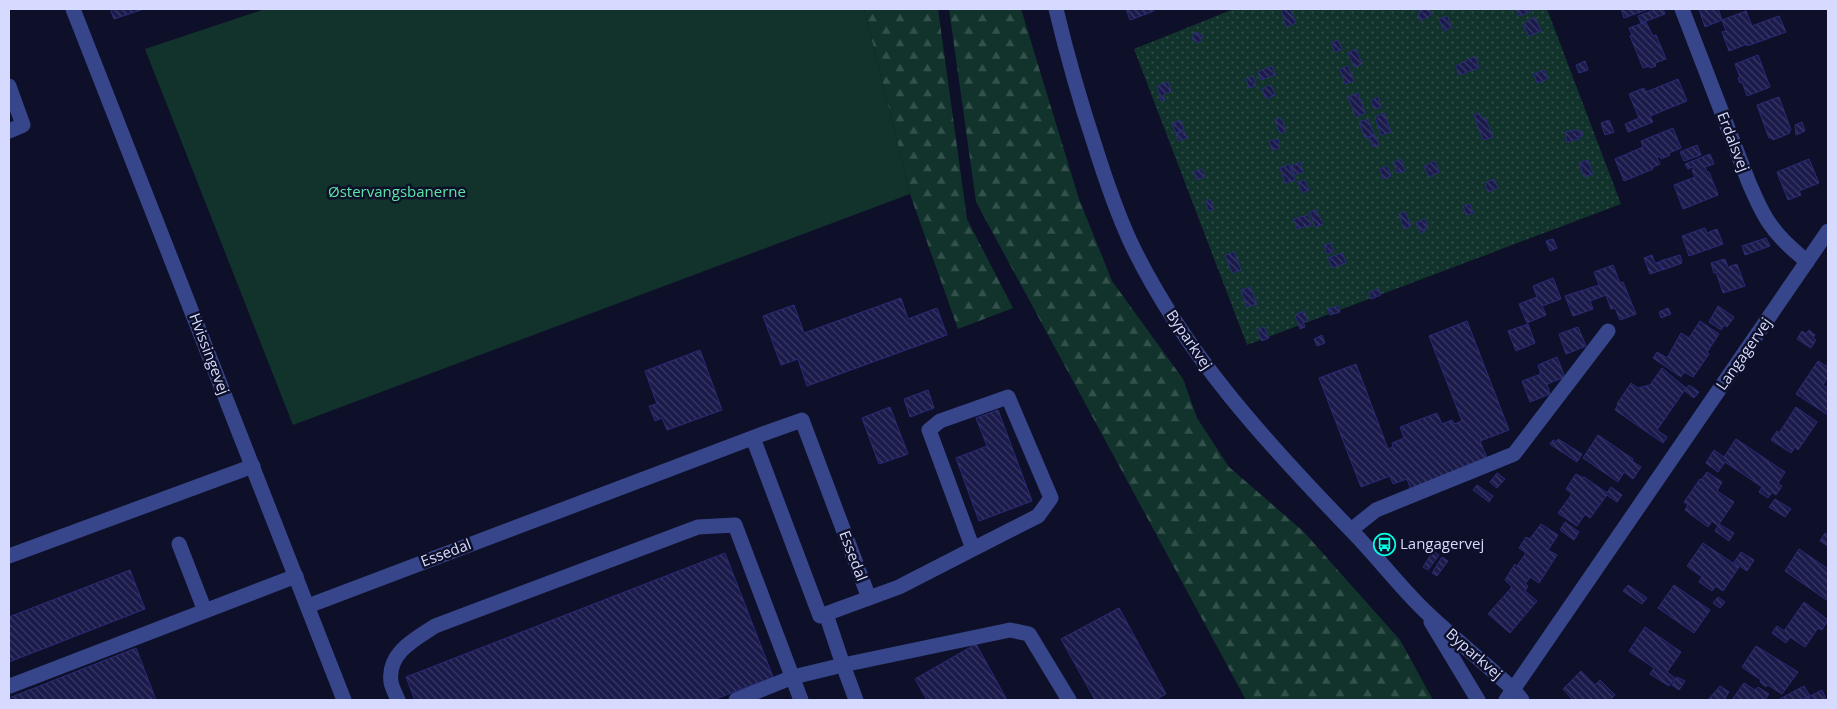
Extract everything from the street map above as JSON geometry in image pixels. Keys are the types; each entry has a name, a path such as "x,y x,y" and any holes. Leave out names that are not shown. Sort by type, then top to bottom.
{"street":[{"name":"Hvissingevej","path":"73,9 344,700"},
{"name":"Byparkvej","path":"1056,9 1084,112 1108,184 1130,241 1162,299 1226,394 1294,471 1424,610 1514,696"},
{"name":"Erdalsvej","path":"1682,9 1745,174 1762,210 1772,228 1807,262"},
{"path":"9,86 23,125 9,131"},
{"name":"Langagervej","path":"1514,696 1828,231"},
{"path":"1351,530 1376,510 1514,454 1608,331"},
{"path":"869,598 899,587 1038,516 1050,498 1008,397 940,421 929,430 973,549"},
{"name":"Essedal","path":"308,606 802,420 869,598 826,614"},
{"path":"753,438 820,616 826,614 842,665 856,700"},
{"path":"9,556 253,466"},
{"path":"398,700 391,682 392,664 405,645 435,626 698,527 735,525 801,700"},
{"path":"179,544 204,611"},
{"path":"9,685 296,576"},
{"name":"Byparkvej","path":"1424,610 1478,700"},
{"path":"736,700 792,678 842,665 1010,630 1029,634 1069,700"}],"green space":[{"name":"Østervangsbanerne","path":"265,9 864,9 910,194 293,425 145,49"},
{"path":"864,9 938,9 967,219 1013,308 958,329 910,194"},
{"path":"949,9 1021,9 1079,199 1112,281 1183,379 1197,418 1229,467 1303,531 1400,640 1433,700 1246,700 976,202"},
{"path":"1234,9 1547,9 1621,204 1247,345 1134,49"}],"building":[{"path":"110,9 144,9 114,19"},
{"path":"1126,9 1153,9 1154,11 1130,20"},
{"path":"1281,9 1290,9 1296,23 1286,27"},
{"path":"1429,9 1431,15 1420,21 1419,11"},
{"path":"1516,9 1529,9 1530,12 1519,16"},
{"path":"1621,9 1649,9 1624,18"},
{"path":"1657,9 1663,9 1665,14 1641,23 1638,16"},
{"path":"1699,9 1718,9 1722,20 1705,27"},
{"path":"1746,11 1752,26 1779,16 1786,32 1729,51 1722,32 1726,31 1722,20"},
{"path":"1447,16 1452,27 1444,31 1439,19"},
{"path":"1535,17 1541,31 1529,36 1524,26 1526,22"},
{"path":"1646,22 1653,36 1656,35 1666,59 1655,63 1656,66 1650,68 1649,66 1643,68 1630,36 1632,35 1629,28"},
{"path":"1195,32 1203,36 1199,43 1192,39"},
{"path":"1338,40 1342,49 1335,52 1331,43"},
{"path":"1356,49 1362,64 1354,67 1348,53"},
{"path":"1758,55 1770,87 1747,96 1742,82 1740,83 1738,78 1740,77 1735,64"},
{"path":"1475,56 1479,68 1459,75 1456,66"},
{"path":"1585,61 1588,70 1579,73 1576,65"},
{"path":"1272,66 1275,75 1261,80 1258,72"},
{"path":"1348,66 1354,81 1345,84 1340,69"},
{"path":"1544,70 1548,79 1537,83 1534,74"},
{"path":"1253,76 1256,85 1249,88 1246,79"},
{"path":"1678,79 1687,101 1650,116 1653,122 1628,132 1625,124 1639,118 1629,94 1644,88 1646,92"},
{"path":"1168,82 1171,91 1163,95 1165,100 1161,101 1157,86"},
{"path":"1271,85 1275,95 1266,99 1262,89"},
{"path":"1358,93 1365,113 1356,117 1348,97"},
{"path":"1378,97 1381,107 1374,109 1371,100"},
{"path":"1779,97 1791,130 1789,131 1790,133 1773,140 1769,138 1757,105"},
{"path":"1384,113 1391,132 1381,135 1375,117"},
{"path":"1479,113 1482,119 1485,117 1493,137 1483,140 1474,115"},
{"path":"1281,118 1286,131 1280,133 1275,120"},
{"path":"1368,119 1374,135 1365,138 1359,122"},
{"path":"1180,120 1184,129 1176,133 1172,124"},
{"path":"1609,120 1614,132 1605,135 1601,123"},
{"path":"1802,122 1805,131 1796,135 1795,125"},
{"path":"1673,128 1681,148 1661,159 1660,156 1657,158 1660,164 1653,167 1653,169 1624,181 1615,159 1643,147 1641,141"},
{"path":"1581,130 1583,136 1578,136 1579,139 1567,142 1565,132"},
{"path":"1184,131 1187,138 1179,141 1176,134"},
{"path":"1375,135 1379,145 1373,147 1369,137"},
{"path":"1278,139 1280,148 1272,150 1269,141"},
{"path":"1697,145 1701,155 1684,161 1680,152"},
{"path":"1710,154 1714,164 1705,167 1707,172 1709,172 1718,195 1683,209 1674,185 1695,177 1692,170 1694,169 1693,167 1688,169 1685,164"},
{"path":"1401,159 1405,171 1397,173 1394,162"},
{"path":"1809,159 1819,183 1799,191 1801,195 1788,200 1777,172"},
{"path":"1588,160 1593,174 1584,177 1579,163"},
{"path":"1435,161 1439,172 1429,177 1424,166"},
{"path":"1300,162 1303,172 1295,175 1291,166"},
{"path":"1289,164 1295,180 1285,183 1280,168"},
{"path":"1387,166 1391,176 1383,179 1380,169"},
{"path":"1201,169 1205,176 1197,180 1194,172"},
{"path":"1494,179 1498,188 1488,192 1485,183"},
{"path":"1305,180 1309,190 1302,193 1298,182"},
{"path":"1210,199 1214,209 1209,211 1205,202"},
{"path":"1470,204 1473,213 1466,215 1463,206"},
{"path":"1316,210 1323,224 1315,227 1310,212"},
{"path":"1405,212 1411,226 1404,229 1399,214"},
{"path":"1308,215 1311,225 1297,229 1294,219"},
{"path":"1425,219 1428,227 1421,233 1416,223"},
{"path":"1705,228 1707,233 1717,229 1723,244 1689,256 1682,236"},
{"path":"1766,238 1770,246 1745,255 1742,246"},
{"path":"1553,239 1557,248 1550,251 1546,241"},
{"path":"1330,243 1334,252 1327,254 1324,245"},
{"path":"1234,252 1241,270 1232,273 1225,255"},
{"path":"1342,253 1346,263 1332,268 1328,258"},
{"path":"1652,255 1655,263 1659,262 1662,270 1650,274 1644,258"},
{"path":"1680,255 1682,263 1663,270 1660,261"},
{"path":"1725,259 1728,267 1737,264 1745,286 1723,293 1711,263"},
{"path":"1613,265 1620,283 1623,282 1636,314 1620,320 1615,308 1611,309 1606,295 1590,301 1593,309 1573,316 1565,296 1599,285 1594,272"},
{"path":"1553,278 1561,299 1542,306 1546,315 1527,323 1519,304 1537,297 1533,286"},
{"path":"1250,287 1257,304 1247,307 1241,290"},
{"path":"1379,289 1381,295 1371,299 1369,292"},
{"path":"901,298 908,319 937,308 947,335 807,386 798,359 781,365 763,316 794,305 804,333"},
{"path":"1338,306 1340,312 1330,315 1328,309"},
{"path":"1718,306 1734,317 1727,327 1724,325 1721,330 1709,322"},
{"path":"1668,308 1671,314 1661,318 1659,312"},
{"path":"1304,311 1308,321 1303,322 1305,327 1300,329 1295,315"},
{"path":"1467,321 1509,430 1480,441 1487,458 1412,493 1407,479 1393,484 1390,476 1361,487 1319,378 1356,364 1388,449 1393,447 1392,443 1404,438 1400,427 1437,413 1442,424 1452,420 1454,424 1462,421 1429,336"},
{"path":"1700,321 1719,334 1707,352 1709,354 1693,377 1684,372 1681,377 1653,358 1657,352 1667,358 1681,333 1689,338"},
{"path":"1528,324 1535,343 1516,351 1508,331"},
{"path":"1264,327 1269,338 1262,341 1257,330"},
{"path":"1578,327 1586,346 1566,354 1559,334"},
{"path":"1809,330 1815,335 1813,338 1816,340 1811,348 1797,339 1802,331 1806,334"},
{"path":"1322,335 1325,343 1317,346 1314,339"},
{"path":"700,350 722,410 667,430 662,418 655,421 649,406 657,404 645,371"},
{"path":"1557,357 1565,377 1547,384 1550,394 1530,402 1522,381 1541,374 1538,365"},
{"path":"1818,361 1828,367 1828,377 1823,385 1828,388 1828,415 1796,394"},
{"path":"1662,368 1686,388 1657,430 1667,437 1663,443 1615,410 1631,383 1638,388 1650,385"},
{"path":"1689,385 1699,392 1694,398 1685,391"},
{"path":"928,390 934,408 910,417 904,399"},
{"path":"890,407 908,454 879,464 862,418"},
{"path":"1796,407 1817,422 1798,450 1795,447 1791,453 1771,440 1777,431 1779,433"},
{"path":"998,410 1032,501 979,521 956,458 987,446 976,418"},
{"path":"1598,435 1633,459 1632,461 1641,467 1633,479 1624,472 1618,482 1583,458"},
{"path":"1558,439 1582,454 1577,462 1550,444 1553,440 1556,442"},
{"path":"1736,439 1785,472 1778,483 1782,486 1776,495 1772,492 1768,498 1759,492 1762,487 1725,462 1718,472 1706,463 1714,450 1724,457"},
{"path":"1707,472 1722,482 1717,491 1734,502 1719,524 1734,533 1729,541 1715,531 1718,526 1712,521 1708,527 1685,510 1688,505 1684,502"},
{"path":"1497,473 1505,479 1497,488 1490,482"},
{"path":"1576,474 1584,477 1607,493 1611,487 1622,495 1617,502 1607,495 1590,518 1585,514 1577,526 1558,513 1572,494 1566,489"},
{"path":"1477,485 1493,496 1489,502 1473,490"},
{"path":"1775,499 1791,509 1785,517 1769,507"},
{"path":"1565,522 1579,532 1574,540 1560,530"},
{"path":"1541,524 1558,535 1548,550 1557,555 1539,583 1530,577 1525,584 1528,586 1525,591 1537,601 1510,633 1488,614 1512,587 1505,580 1515,564 1517,566 1526,553 1519,548 1526,537 1530,539"},
{"path":"1825,533 1828,535 1828,546 1820,541"},
{"path":"1703,543 1739,567 1723,591 1716,586 1712,591 1699,582 1702,577 1687,566"},
{"path":"1799,549 1828,569 1828,601 1785,571"},
{"path":"1433,551 1439,555 1428,570 1423,567"},
{"path":"1741,552 1754,560 1747,571 1734,562"},
{"path":"725,553 773,677 713,700 415,700 406,677"},
{"path":"1442,557 1448,561 1437,576 1432,573"},
{"path":"130,570 145,609 9,662 9,617"},
{"path":"1628,585 1647,598 1642,604 1623,591"},
{"path":"1674,585 1710,610 1694,633 1658,608"},
{"path":"1718,597 1725,602 1720,608 1713,603"},
{"path":"1804,602 1828,620 1822,630 1818,628 1805,647 1790,637 1786,643 1772,633 1777,626 1784,631"},
{"path":"1119,608 1166,694 1155,700 1095,700 1061,639"},
{"path":"1645,627 1681,652 1667,672 1675,678 1669,686 1650,674 1654,668 1629,651"},
{"path":"976,644 1007,700 927,700 915,679"},
{"path":"1756,646 1798,672 1782,694 1768,685 1766,687 1760,682 1761,680 1742,667"},
{"path":"136,648 156,700 9,700 9,698"},
{"path":"1581,671 1595,685 1600,680 1615,695 1610,700 1573,700 1563,689"},
{"path":"1677,677 1685,681 1679,690 1672,685"},
{"path":"1744,683 1755,690 1758,687 1769,694 1766,698 1767,700 1732,700"},
{"path":"1720,686 1729,692 1725,698 1728,700 1708,700"},
{"path":"1804,686 1810,696 1802,700 1778,700"},
{"path":"1822,690 1826,699 1803,700"}],"place":[{"name":"Langagervej","path":"1384,544"}]}
